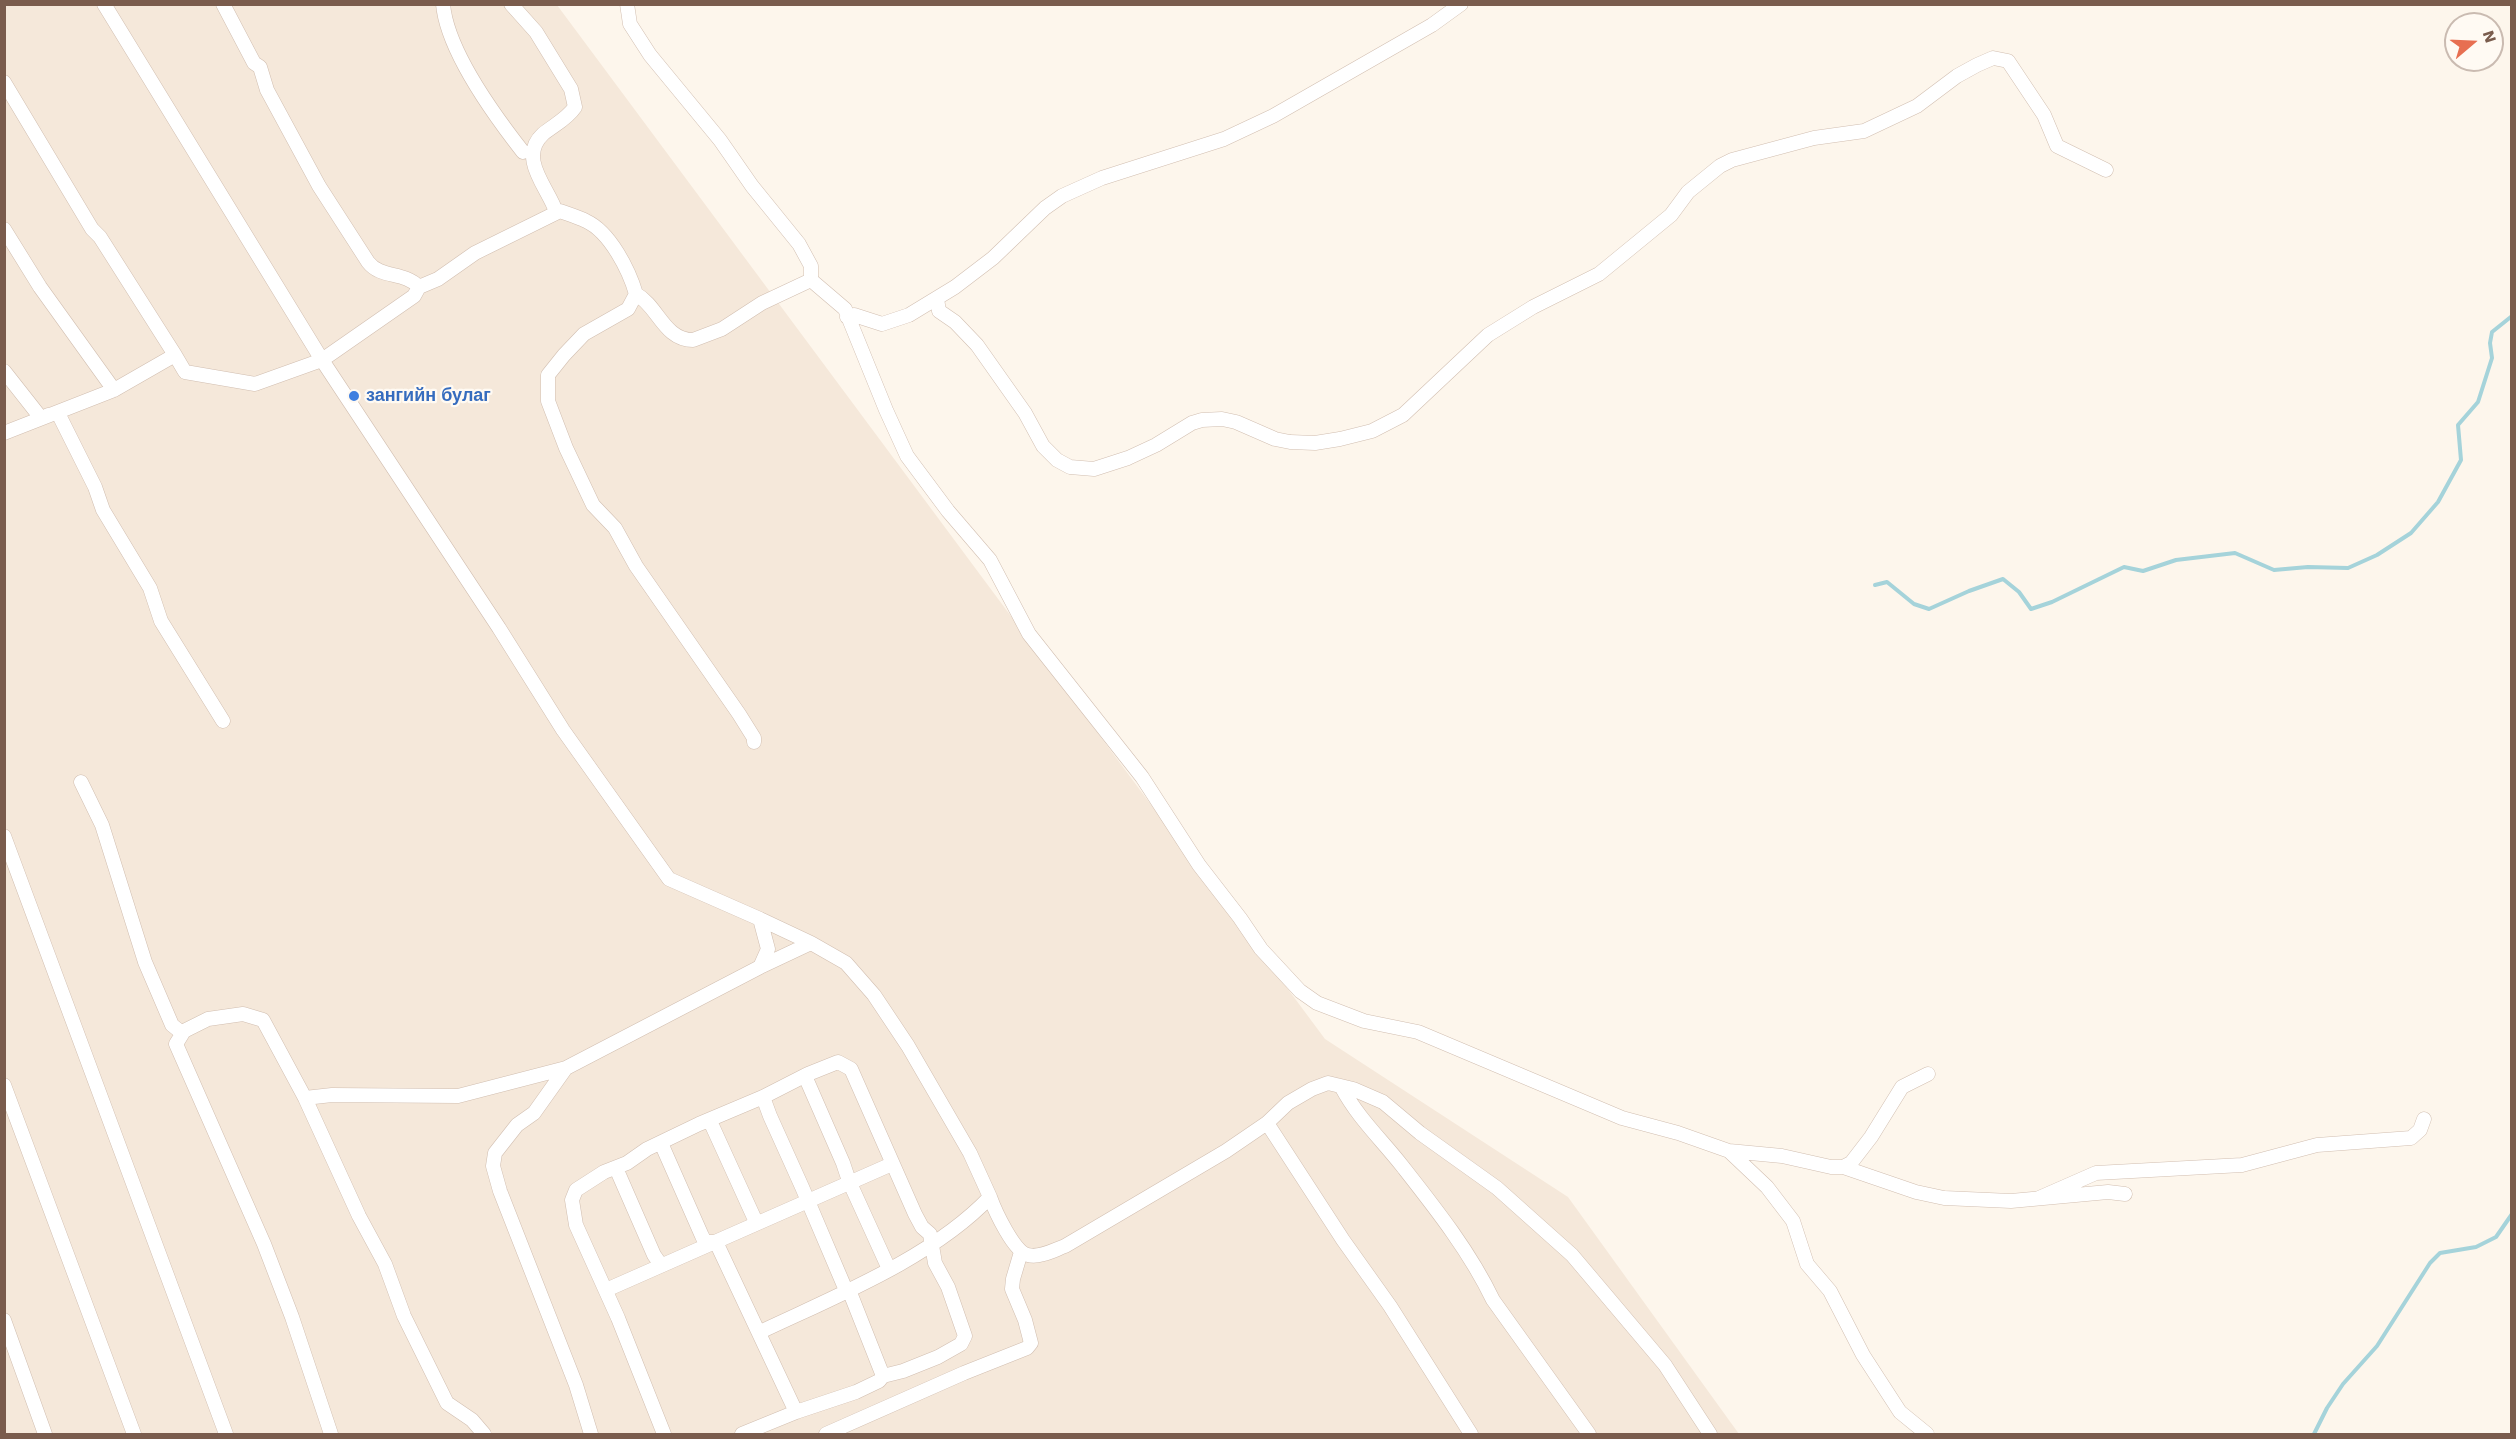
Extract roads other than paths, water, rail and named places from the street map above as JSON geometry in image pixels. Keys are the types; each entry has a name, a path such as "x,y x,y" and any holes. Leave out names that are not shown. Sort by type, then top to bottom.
{"street":[{"path":"104,4 322,360 499,628 562,730 669,879 760,918 846,963 874,995 908,1046 959,1133 995,1211 1020,1252 1030,1256 1040,1256 1065,1246 1226,1151 1267,1123 1288,1103 1317,1086 1328,1083 1368,1094 1383,1102 1497,1188 1572,1255 1671,1373 1710,1434"},
{"path":"223,4 254,63 260,67 267,90 319,186 374,271 414,282 419,287"},
{"path":"443,4 444,20 459,56 477,83 483,97 523,152"},
{"path":"512,4 536,32 555,67 571,89 574,99 575,107 569,116 538,138 532,153 538,178 556,212"},
{"path":"627,4 630,24 650,55 720,140 752,186 799,244 811,266 811,280 844,309 907,456 948,511 990,560 1029,634 1142,777 1176,826 1199,865 1261,949 1300,991 1333,1011 1364,1021 1418,1032 1622,1118 1678,1133 1729,1151 1782,1156 1831,1167 1843,1167 1916,1192 1944,1198 2012,1201 2108,1192 2125,1194"},
{"path":"847,317 854,315 882,324 909,315 937,299 1006,247 1030,222 1062,196 1102,178 1224,139 1296,104 1432,26 1461,4"},
{"path":"937,299 939,311 955,322 977,345 1025,413 1043,446 1057,460 1070,467 1094,469 1145,450 1192,423 1202,420 1222,419 1236,422 1275,439 1304,443 1340,439 1389,424 1415,406 1455,365 1499,327 1599,274 1671,215 1688,192 1720,166 1732,160 1815,138 1864,131 1917,106 1957,76 1993,58 2008,61 2044,115 2057,146 2106,170"},
{"path":"4,82 92,230 100,237 185,372 255,384 322,360 414,296 419,287 438,279 475,253 542,222 560,211 588,221 608,240 630,274 636,294 647,300 669,332 693,340 722,329 762,303 811,280"},
{"path":"4,229 40,287 114,390"},
{"path":"636,294 628,309 584,334 569,348 548,375 548,401 566,448 593,505 615,528 652,591 740,714 754,742"},
{"path":"4,433 114,390 175,355"},
{"path":"4,371 44,416"},
{"path":"44,416 58,413 95,487 103,510 150,588 161,621 223,721"},
{"path":"81,782 102,825 145,962 172,1025 182,1033"},
{"path":"4,836 226,1434"},
{"path":"760,918 768,949 760,967"},
{"path":"305,1098 332,1095 458,1096 566,1068 811,943"},
{"path":"331,1434 292,1317 264,1244 176,1044 182,1033 218,1016 243,1014 263,1020 305,1098 359,1216 385,1264 404,1316 447,1402 472,1420 484,1434"},
{"path":"664,1434 606,1290 576,1225 572,1200 576,1190 604,1172 662,1143 838,1062 851,1069 915,1214 922,1227 930,1234 935,1263 948,1287 966,1336 961,1344 938,1357 903,1371 883,1376 879,1381 856,1392 796,1412 742,1434"},
{"path":"566,1068 534,1113 517,1125 495,1153 493,1166 500,1191 576,1385 591,1434"},
{"path":"1843,1167 1851,1163 1871,1137 1902,1088 1928,1074"},
{"path":"805,1077 889,1269"},
{"path":"4,1084 134,1434"},
{"path":"1342,1088 1363,1122 1403,1167 1459,1242 1484,1279 1493,1300 1589,1434"},
{"path":"763,1097 845,1288 849,1290 883,1376"},
{"path":"2039,1198 2096,1173 2242,1166 2317,1145 2411,1138 2420,1130 2424,1119"},
{"path":"710,1121 756,1222"},
{"path":"1267,1123 1343,1240 1390,1305 1471,1434"},
{"path":"662,1143 702,1236 705,1242 716,1242 796,1412"},
{"path":"1729,1151 1767,1187 1793,1221 1807,1264 1830,1291 1863,1355 1900,1412 1927,1434"},
{"path":"606,1290 688,1255 711,1242 728,1237 850,1180 892,1164"},
{"path":"616,1168 654,1255 661,1265"},
{"path":"760,1332 889,1269 933,1243 974,1214 990,1197"},
{"path":"826,1434 1027,1348 1031,1343 1025,1320 1012,1290 1020,1252"},
{"path":"1616,1310 1705,1434"},
{"path":"4,1320 45,1434"}],"waterway":[{"path":"1875,585 1887,582 1914,604 1929,609 2003,579 2019,592 2031,609 2052,602 2124,567 2143,571 2176,560 2235,553 2274,570 2308,567 2348,568 2377,555 2411,533 2438,502 2461,460 2458,425 2478,402 2492,358 2490,343 2492,332 2512,316"},
{"path":"2314,1434 2343,1384 2377,1346 2430,1263 2440,1253 2476,1247 2496,1237 2512,1214"}],"place":[{"name":"зангийн булаг","path":"354,396"}]}
